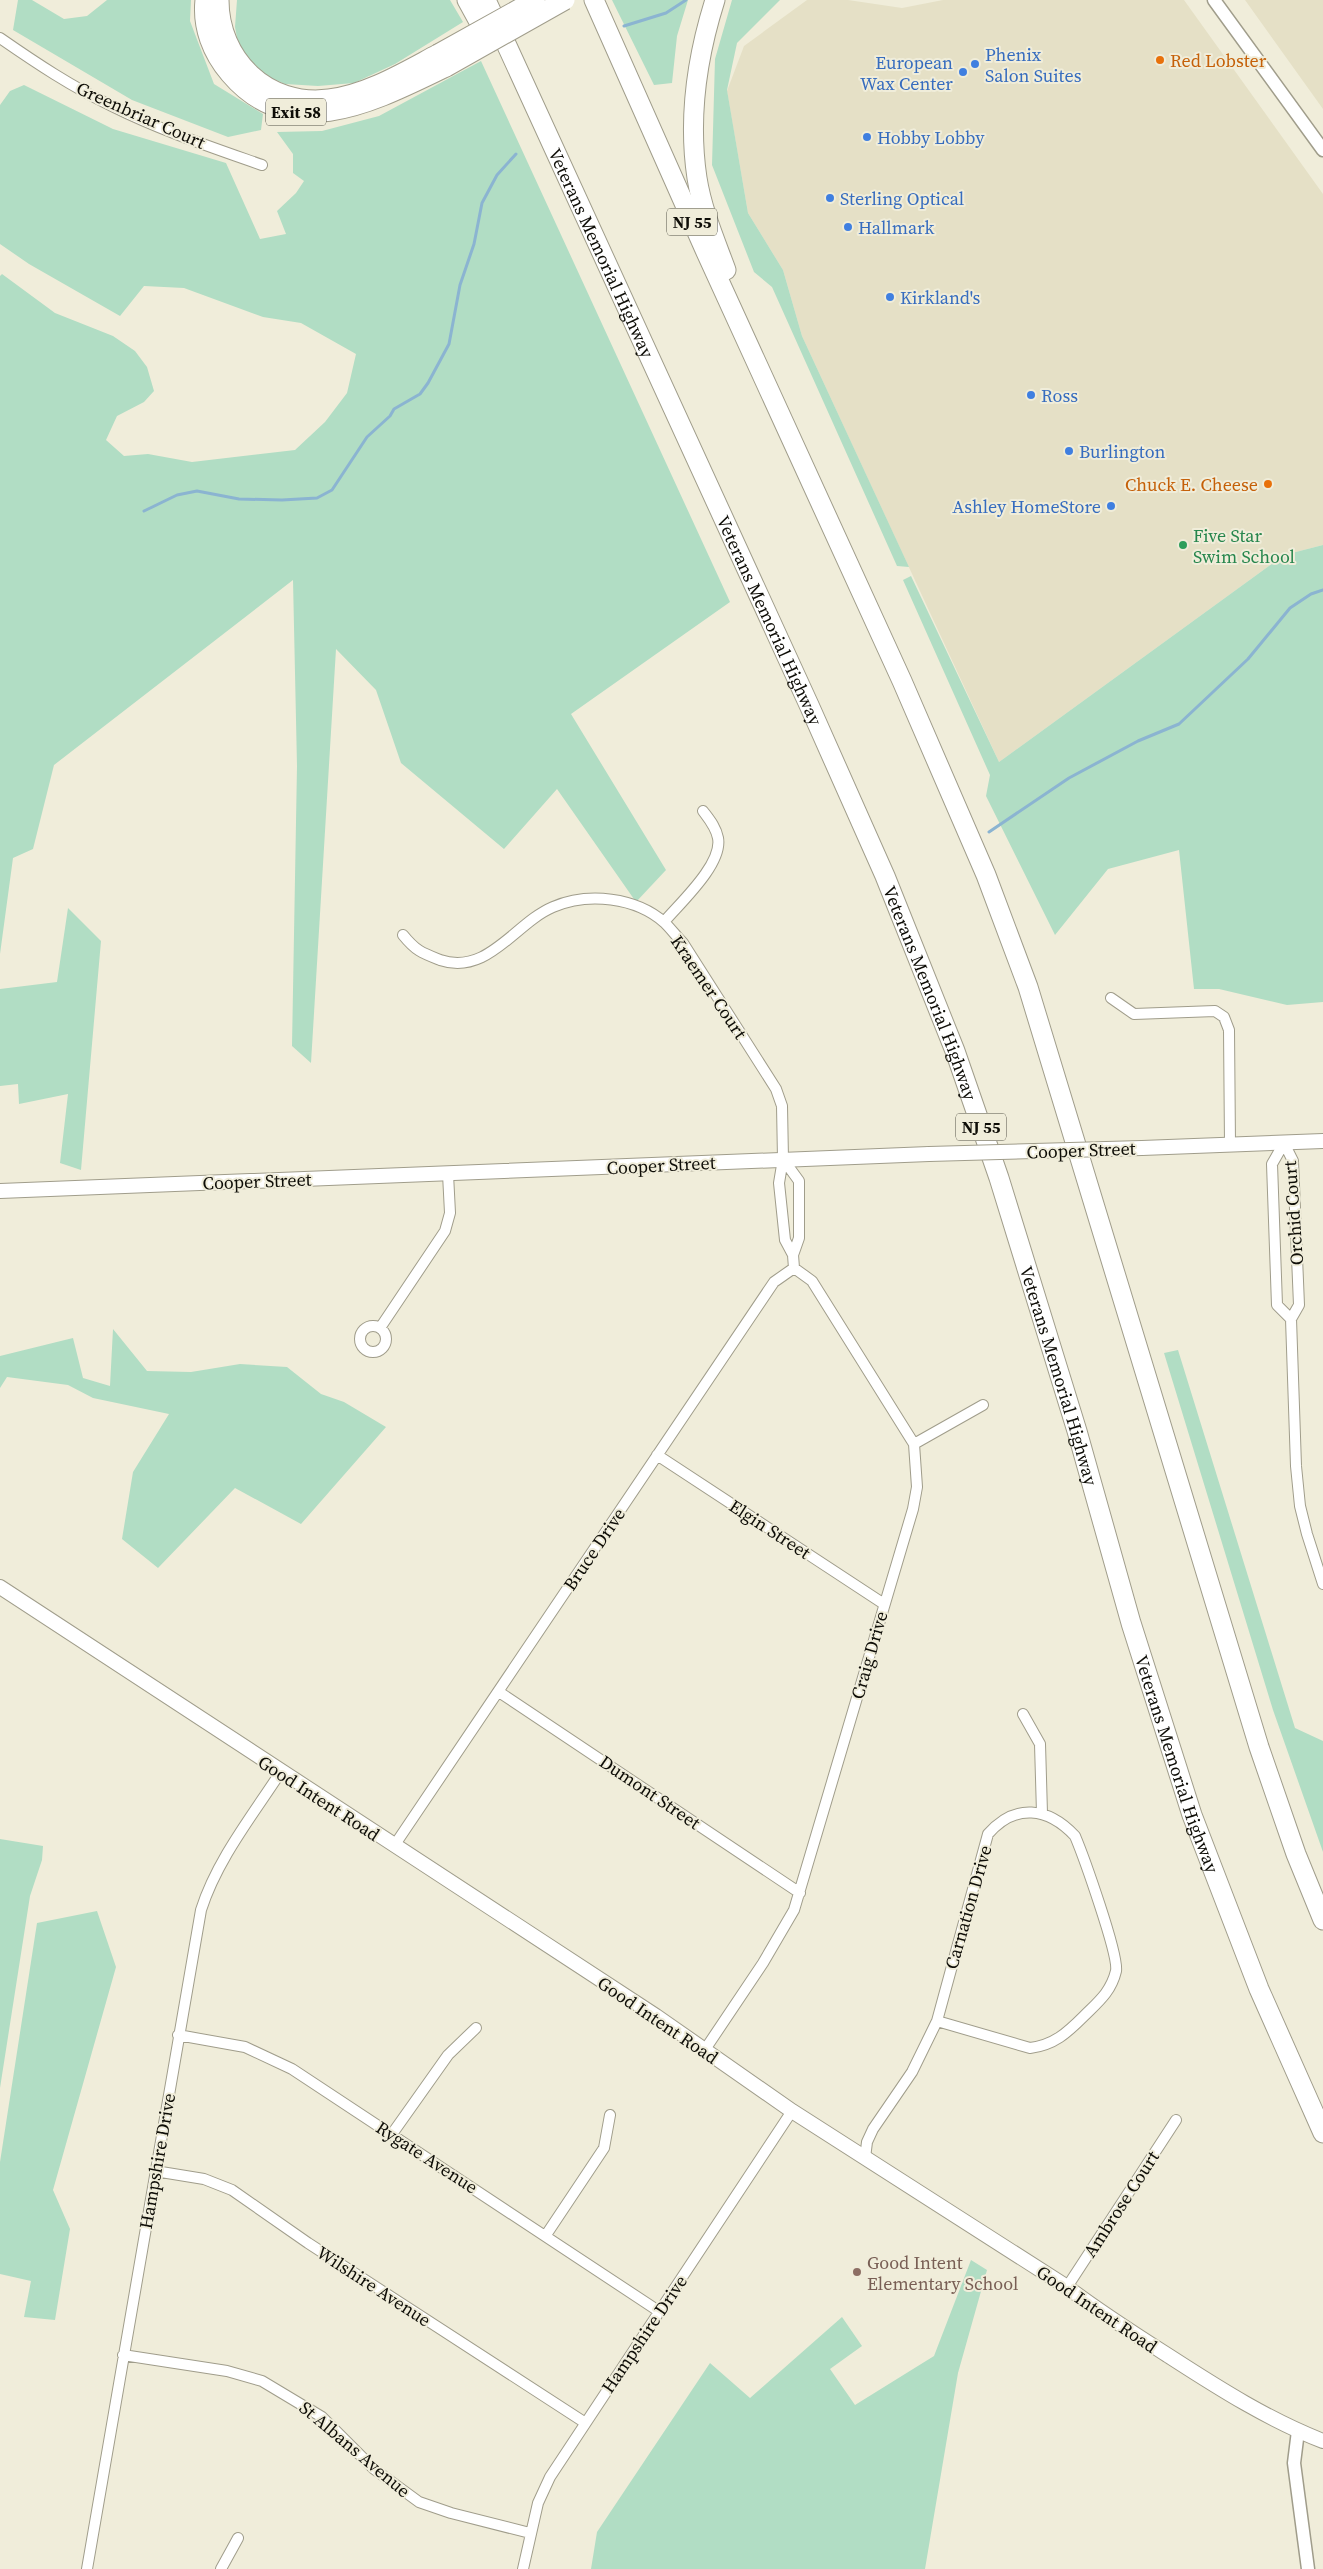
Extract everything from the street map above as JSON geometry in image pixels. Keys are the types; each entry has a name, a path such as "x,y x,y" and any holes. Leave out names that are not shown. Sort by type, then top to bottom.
{"highway":[{"name":"Exit 58","path":"205,0 207,33 214,53 239,85 272,106 308,113 346,109 383,97 442,61 565,0"},
{"path":"219,0 220,22 224,36 238,62 251,75 283,94 327,99 352,94 398,75 442,61 535,0"},
{"path":"466,0 505,68 528,93"},
{"name":"Veterans Memorial Highway","path":"486,0 809,705 884,876 955,1051 998,1178 1077,1431 1131,1623 1192,1815 1259,1989 1323,2133"},
{"name":"NJ 55","path":"594,0 705,250 902,681 982,867 1028,987 1259,1748 1296,1854 1323,1920"},
{"path":"715,0 700,55 696,85 694,117 697,179 711,229 794,444"}],"main road":[{"name":"Cooper Street","path":"0,1191 783,1159 1323,1141"},
{"name":"Good Intent Road","path":"0,1587 280,1773 647,2011 792,2111 1067,2288 1099,2312 1220,2390 1298,2431 1323,2441"}],"street":[{"path":"1214,0 1323,150"},
{"name":"Greenbriar Court","path":"0,38 57,76 113,107 165,130 262,165"},
{"path":"664,922 708,870 716,855 718,839 713,824 703,810"},
{"name":"Kraemer Court","path":"403,935 417,952 456,963 484,957 553,907 574,901 592,898 626,903 664,922 683,943 776,1089 782,1106 783,1159"},
{"path":"1111,998 1134,1014 1202,1010 1215,1011 1224,1017 1229,1030 1230,1144"},
{"name":"Orchid Court","path":"1284,1143 1272,1164 1277,1305 1291,1319"},
{"name":"Orchid Court","path":"1284,1143 1293,1161 1299,1305 1291,1319 1296,1466 1300,1506 1306,1534 1323,1584"},
{"path":"783,1159 779,1183 784,1240 793,1255"},
{"path":"783,1159 798,1181 799,1238 793,1255 794,1268"},
{"path":"380,1328 445,1231 450,1213 448,1174"},
{"name":"Craig Drive","path":"704,2051 763,1963 794,1910 913,1509 917,1487 914,1444 812,1282 794,1268"},
{"name":"Bruce Drive","path":"394,1846 774,1282 794,1268"},
{"path":"914,1444 983,1405"},
{"name":"Elgin Street","path":"657,1455 884,1604"},
{"name":"Dumont Street","path":"499,1692 800,1893"},
{"path":"936,2021 1030,2048 1043,2046 1067,2033 1107,1994 1116,1968 1075,1836 1066,1826 1042,1813 1040,1744 1022,1714"},
{"name":"Hampshire Drive","path":"87,2569 201,1910 207,1889 226,1856 280,1773"},
{"name":"Carnation Drive","path":"864,2158 867,2142 873,2129 912,2072 936,2021 988,1834 997,1824 1009,1817 1022,1812 1042,1813"},
{"path":"392,2134 448,2055 476,2028"},
{"name":"Rygate Avenue","path":"178,2036 245,2047 265,2054 292,2069 660,2312"},
{"name":"Hampshire Drive","path":"524,2569 538,2503 550,2477 584,2422 660,2312 792,2111"},
{"path":"546,2235 604,2148 610,2115"},
{"name":"Ambrose Court","path":"1067,2288 1176,2120"},
{"name":"Wilshire Avenue","path":"155,2171 204,2179 232,2190 308,2243 584,2422"},
{"name":"St Albans Avenue","path":"123,2355 227,2372 262,2381 322,2417 374,2469 419,2502 451,2513 530,2534"},
{"path":"1298,2431 1294,2464 1308,2569"},
{"path":"221,2569 238,2538"}],"shaded area":[{"path":"807,0 848,0 902,8 943,0 1184,0 1323,194 1323,545 1284,555 999,762 802,336 783,270 748,213 727,91 744,46"},
{"path":"1245,0 1323,0 1323,109"}],"green space":[{"path":"18,0 32,0 64,19 87,16 107,0 191,0 190,21 214,84 263,114 261,130 228,137 132,100 13,30"},
{"path":"237,0 450,0 463,22 395,64 354,83 318,86 285,84 264,75 248,59 238,43 235,27"},
{"path":"612,0 688,0 677,36 672,83 654,85"},
{"path":"732,0 780,0 737,43 727,90 748,213 783,270 802,336 909,567 897,566 772,287 754,272 712,165 715,59"},
{"path":"481,61 730,602 571,714 666,870 636,902 557,789 504,849 401,763 376,690 336,649 311,1063 292,1046 297,766 293,580 54,765 33,849 13,858 0,954 0,276 2,274 55,313 113,336 135,351 147,367 154,391 144,402 117,416 106,440 124,456 148,454 192,462 295,450 325,422 347,393 356,354 301,323 263,317 184,288 144,286 120,316 29,264 0,244 0,105 10,91 24,85 113,129 226,163 260,239 286,234 277,211 296,193 304,181 293,173 293,154 277,132 322,131 379,116"},
{"path":"1323,545 1323,1002 1287,1005 1219,989 1194,989 1179,850 1108,869 1055,935 986,796 990,775 903,580 911,576 999,762 1284,555"},
{"path":"68,908 101,941 81,1170 60,1163 68,1094 19,1104 18,1084 0,1086 0,989 57,982"},
{"path":"113,1329 147,1371 191,1372 240,1364 287,1367 321,1394 344,1402 386,1427 301,1524 235,1488 158,1568 122,1539 133,1472 169,1414 93,1398 68,1385 7,1377 0,1388 0,1356 73,1338 83,1378 110,1386"},
{"path":"1178,1350 1295,1728 1323,1741 1323,1852 1273,1710 1164,1353"},
{"path":"0,1839 43,1846 42,1860 30,1896 0,2088"},
{"path":"97,1911 116,1967 53,2190 70,2229 55,2320 24,2317 31,2281 0,2274 0,2162 37,1923"},
{"path":"971,2260 987,2270 958,2373 925,2569 591,2569 597,2532 710,2363 750,2398 842,2317 862,2346 830,2369 855,2405 934,2356"}],"waterway":[{"path":"624,26 666,13 686,0"},
{"path":"144,511 177,495 197,491 239,499 282,500 317,498 332,490 367,437 390,416 394,409 420,394 428,383 449,344 460,285 474,244 482,203 497,175 516,154"},
{"path":"989,832 1069,778 1138,741 1179,724 1248,659 1290,608 1311,594 1323,590"}],"place":[{"name":"Red Lobster","path":"1160,60"},
{"name":"Phenix Salon Suites","path":"975,64"},
{"name":"European Wax Center","path":"963,72"},
{"name":"Hobby Lobby","path":"867,137"},
{"name":"Sterling Optical","path":"830,198"},
{"name":"Hallmark","path":"848,227"},
{"name":"Kirkland's","path":"890,297"},
{"name":"Ross","path":"1031,395"},
{"name":"Burlington","path":"1069,451"},
{"name":"Chuck E. Cheese","path":"1268,484"},
{"name":"Ashley HomeStore","path":"1111,506"},
{"name":"Five Star Swim School","path":"1183,545"},
{"name":"Good Intent Elementary School","path":"857,2272"}]}
